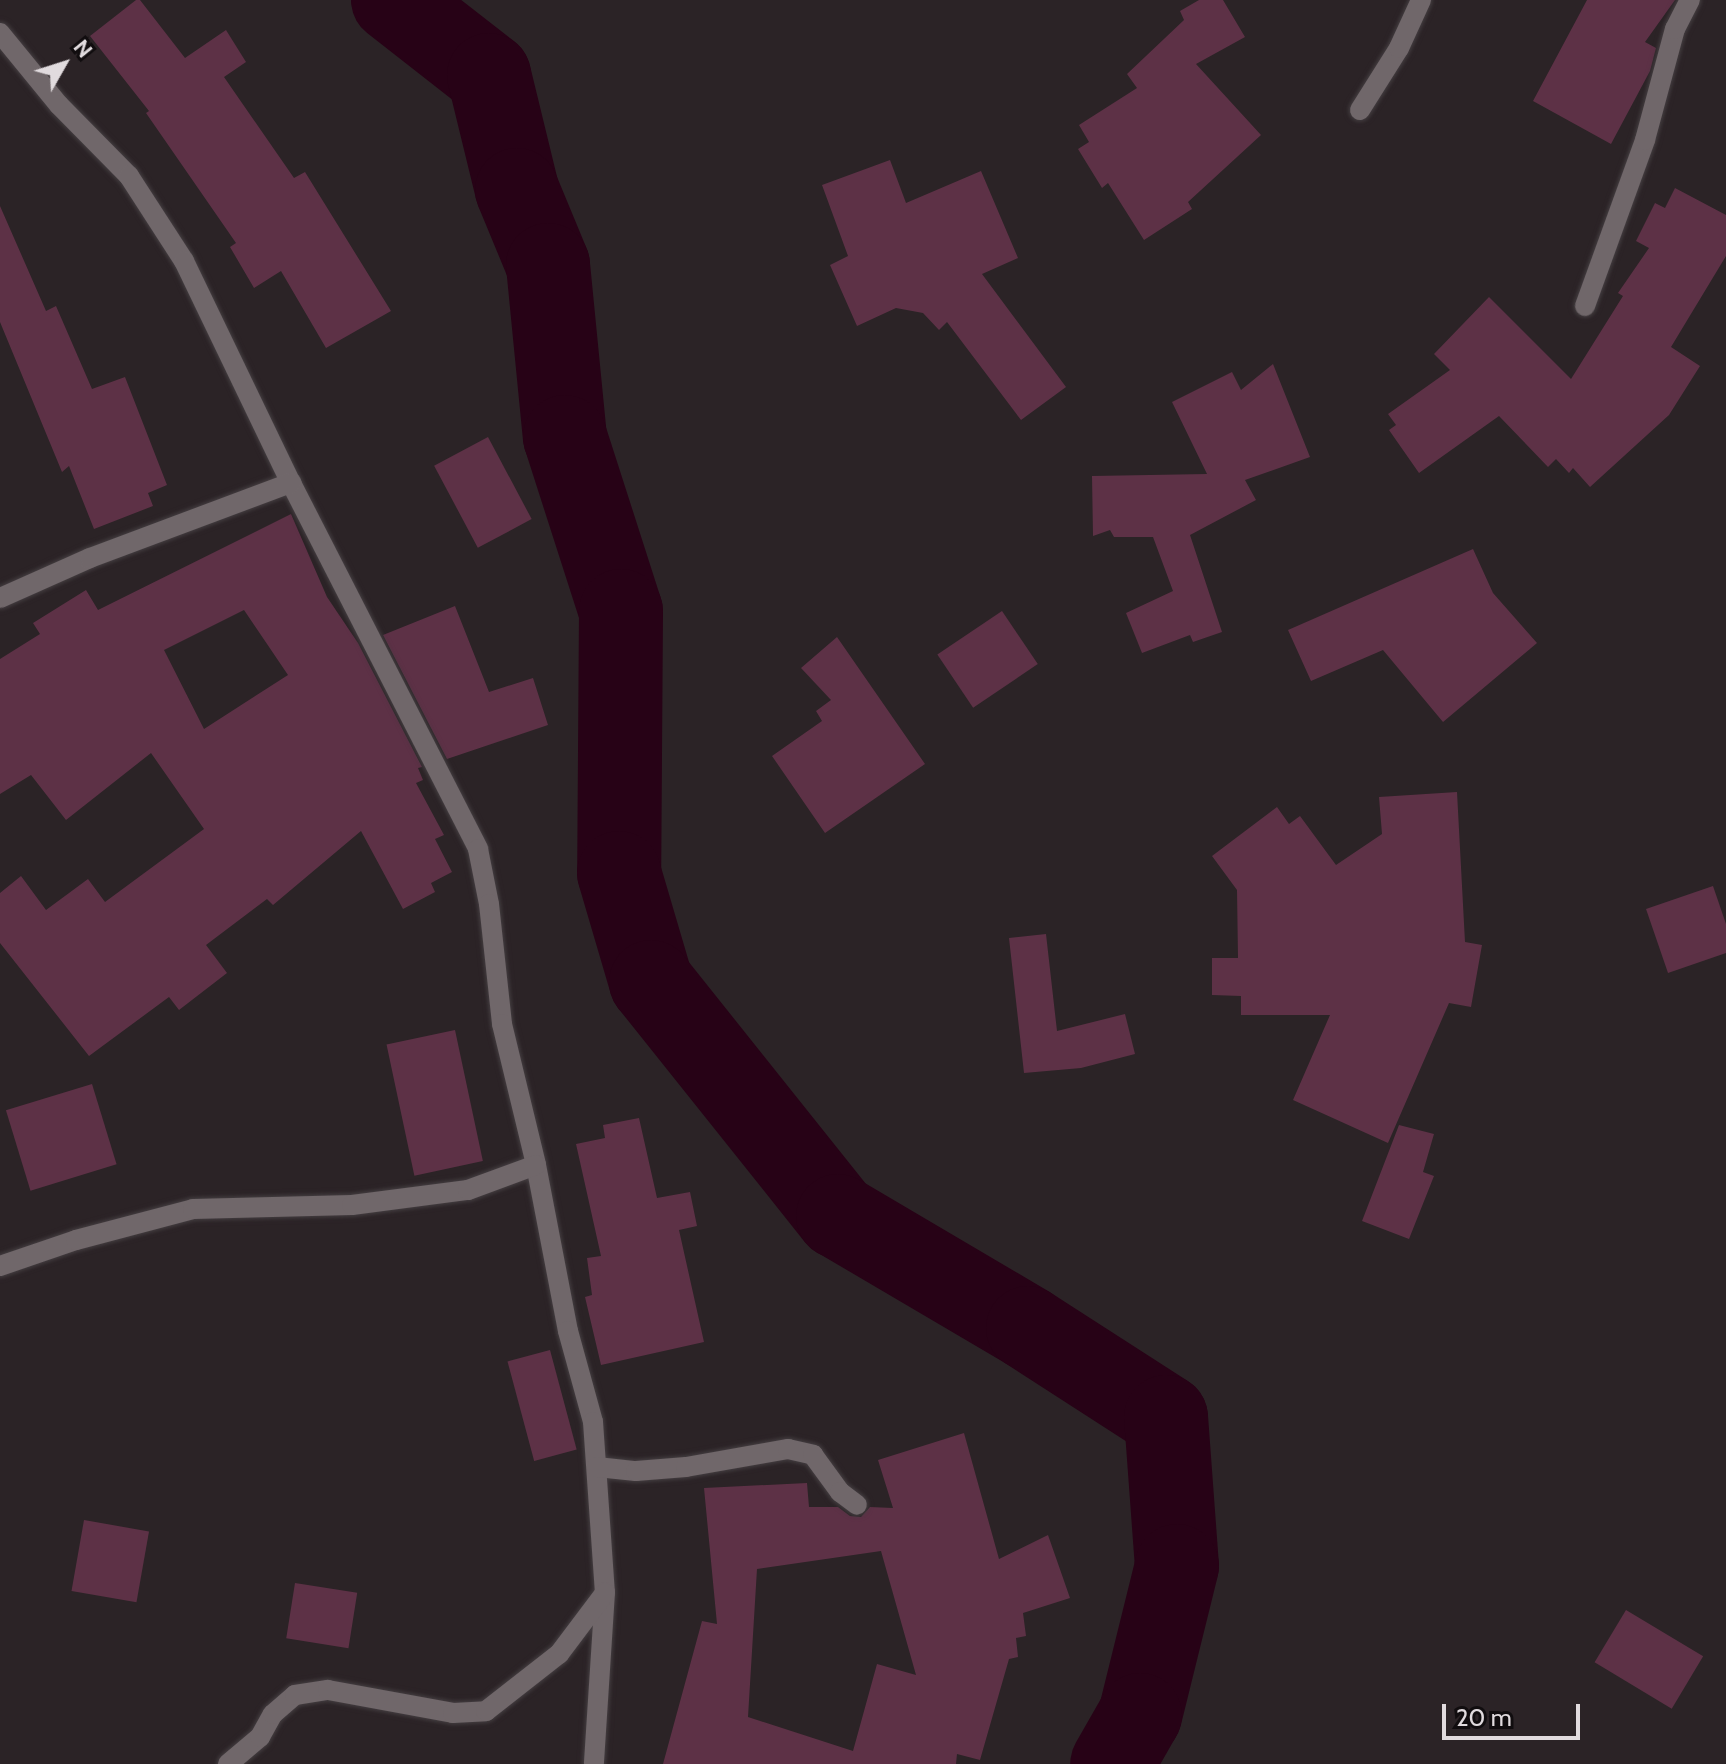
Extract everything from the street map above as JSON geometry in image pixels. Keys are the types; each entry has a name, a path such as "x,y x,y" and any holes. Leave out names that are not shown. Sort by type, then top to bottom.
{"street":[{"path":"1360,110 1399,48 1421,0"},
{"path":"1585,306 1645,140 1675,29 1690,0"},
{"path":"0,33 59,105 129,176 184,261 291,483 478,849 489,904 502,1024 536,1165 568,1331 593,1422 605,1592 594,1764"},
{"path":"0,598 90,558 291,483"},
{"path":"0,1266 76,1240 193,1209 352,1205 468,1190 536,1165"},
{"path":"597,1467 636,1471 686,1467 788,1449 813,1455 840,1492 857,1505"},
{"path":"228,1764 260,1737 273,1714 295,1695 328,1690 453,1713 486,1711 559,1654 605,1592"}],"building":[{"path":"140,0 185,58 226,30 246,62 224,77 294,178 305,172 391,311 326,348 281,271 254,288 230,247 236,243 146,113 149,111 90,36"},
{"path":"1199,0 1223,0 1245,37 1196,64 1261,135 1188,202 1192,209 1144,240 1108,183 1102,188 1078,149 1089,142 1079,125 1137,88 1127,74 1184,20 1180,11"},
{"path":"1587,0 1675,0 1645,42 1656,48 1650,71 1611,144 1533,101"},
{"path":"890,160 906,203 981,171 1018,258 982,274 1066,387 1021,420 947,322 939,330 923,313 896,308 857,326 830,265 848,256 822,185"},
{"path":"1675,188 1726,215 1726,256 1671,347 1700,366 1669,415 1590,487 1573,468 1569,473 1556,459 1548,467 1499,416 1419,473 1389,430 1396,425 1388,414 1450,370 1434,354 1489,297 1571,379 1623,296 1618,293 1649,248 1636,241 1655,203 1665,208"},
{"path":"0,206 46,311 56,306 92,389 125,377 167,485 148,493 153,506 94,529 69,466 62,472 0,322"},
{"path":"1273,364 1310,457 1245,480 1256,500 1190,535 1222,632 1193,642 1190,635 1142,653 1126,613 1173,591 1153,537 1114,537 1110,530 1093,536 1092,476 1207,474 1172,402 1232,372 1241,390"},
{"path":"488,437 532,519 478,548 434,466"},
{"path":"291,514 327,597 358,643 422,767 418,768 423,780 416,783 444,835 435,839 452,872 431,883 435,892 403,909 361,831 273,905 267,899 206,945 227,973 179,1010 169,997 89,1056 0,943 0,893 21,876 46,910 88,879 105,902 204,829 151,753 66,820 31,775 0,794 0,659 40,634 33,623 86,590 98,610","holes":["244,610 288,675 204,729 164,650"]},
{"path":"1473,549 1493,593 1537,643 1443,722 1383,650 1311,681 1288,630"},
{"path":"455,606 489,692 533,678 548,725 447,759 383,635"},
{"path":"1002,611 1038,664 973,708 937,655"},
{"path":"837,637 925,764 825,833 772,756 822,721 816,711 831,700 801,668"},
{"path":"1457,792 1465,942 1482,945 1471,1007 1449,1003 1388,1143 1293,1100 1330,1015 1241,1015 1241,996 1212,995 1212,958 1238,958 1237,890 1212,856 1277,807 1289,824 1300,816 1336,865 1382,834 1379,797"},
{"path":"1713,886 1726,924 1726,953 1668,973 1646,909"},
{"path":"1046,934 1057,1031 1125,1014 1135,1054 1081,1068 1024,1073 1009,938"},
{"path":"455,1030 483,1161 414,1176 387,1045"},
{"path":"92,1084 117,1164 30,1191 6,1110"},
{"path":"639,1118 657,1198 690,1192 697,1226 679,1230 704,1342 601,1365 585,1297 592,1295 587,1258 601,1256 576,1144 605,1138 603,1125"},
{"path":"1399,1125 1434,1134 1423,1172 1434,1176 1409,1239 1362,1221"},
{"path":"550,1350 577,1449 534,1461 507,1361"},
{"path":"964,1433 999,1559 1048,1535 1070,1598 1023,1613 1026,1636 1016,1638 1018,1657 1009,1659 980,1760 957,1754 956,1764 663,1764 702,1621 717,1624 704,1488 807,1483 809,1507 838,1507 850,1516 861,1517 870,1507 893,1508 878,1460","holes":["881,1551 916,1675 877,1664 853,1751 748,1717 757,1569"]},
{"path":"84,1520 149,1531 136,1602 71,1591"},
{"path":"295,1583 357,1593 348,1648 286,1638"},
{"path":"1626,1610 1703,1656 1672,1709 1595,1662"}],"waterway":[{"path":"393,0 489,75 517,190 548,265 565,437 621,611 619,873 651,982 838,1216 1028,1328 1166,1417 1177,1566 1140,1715 1112,1764"}]}
